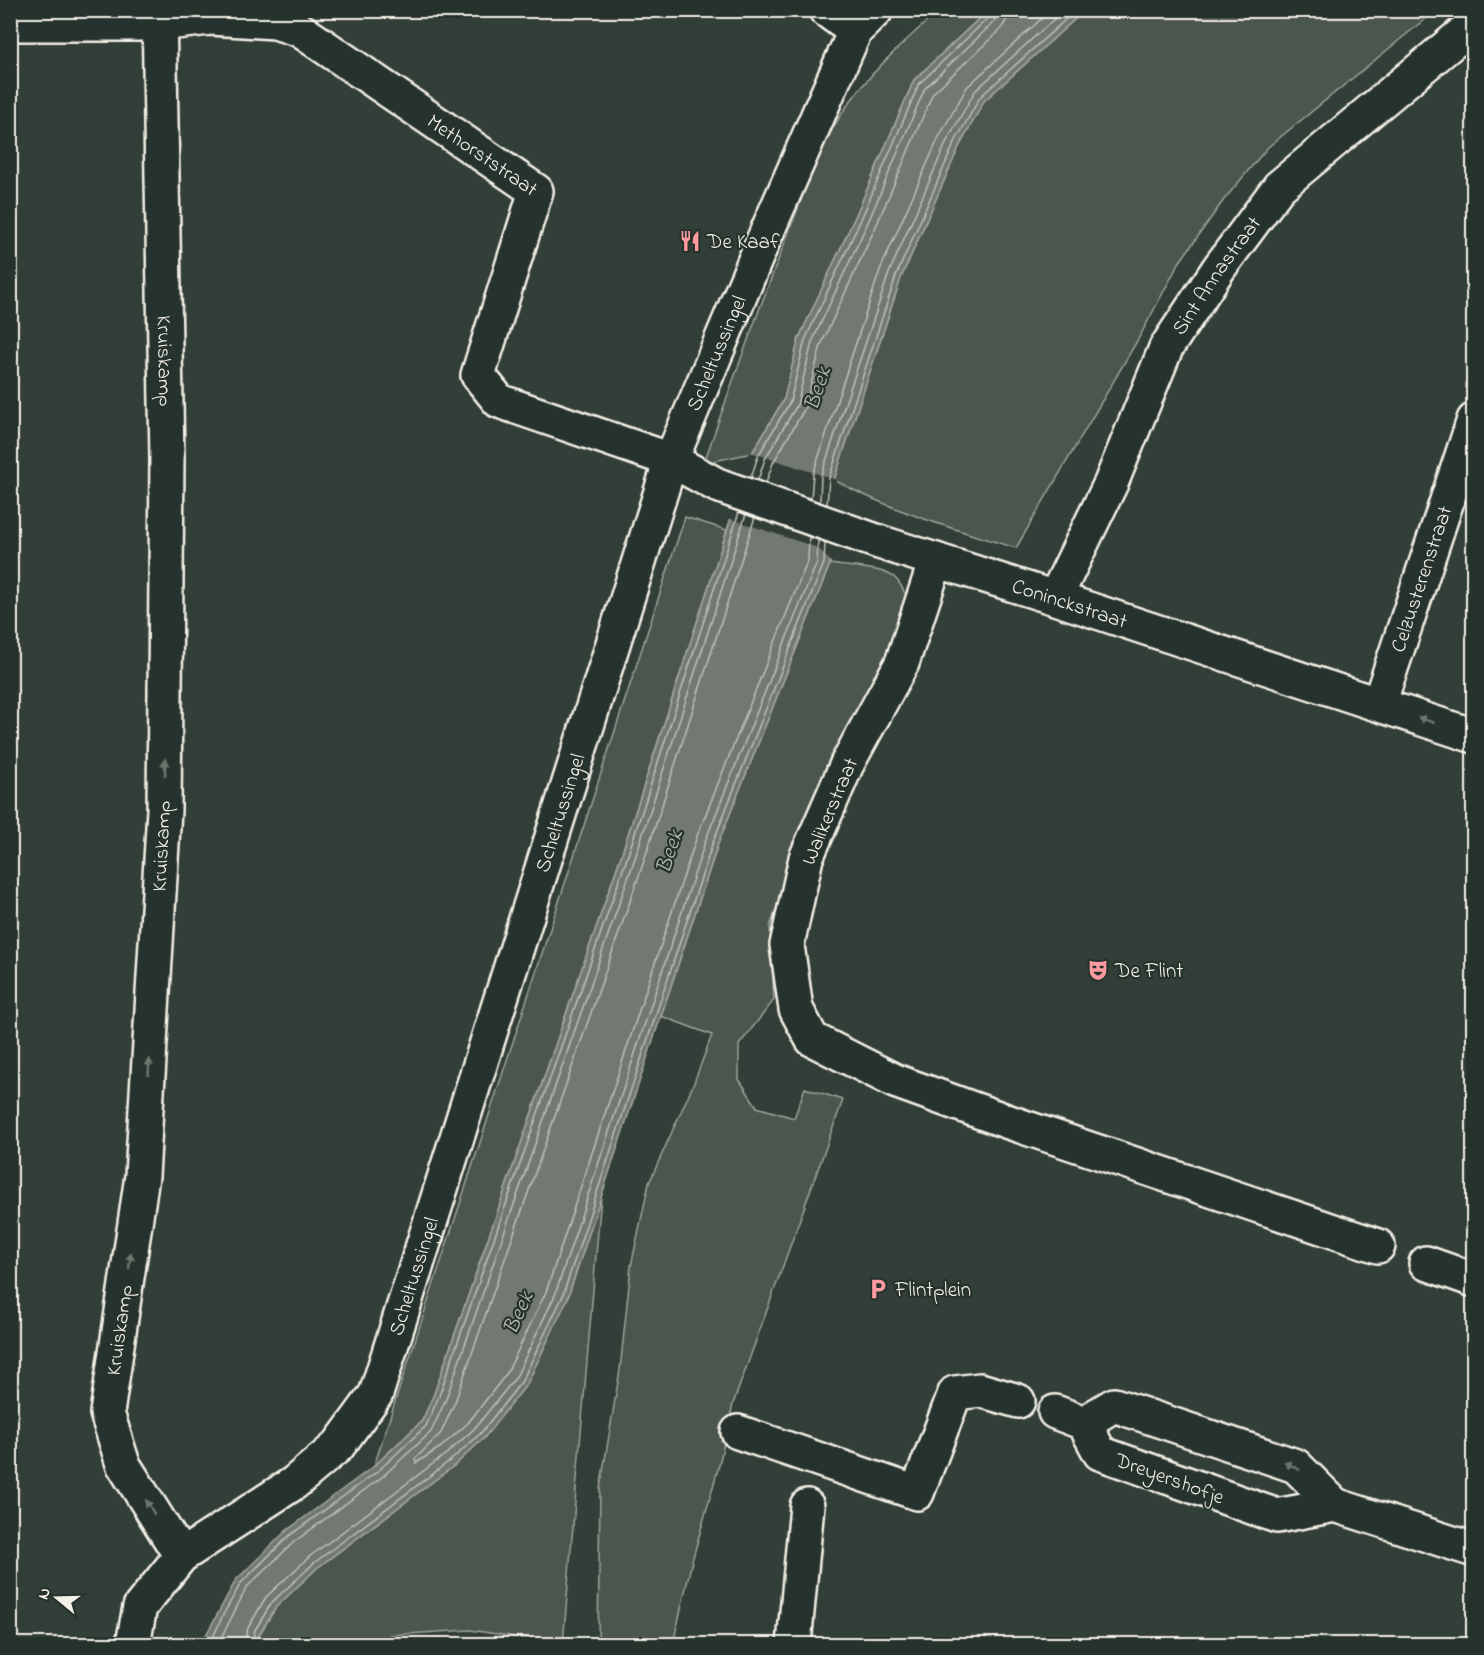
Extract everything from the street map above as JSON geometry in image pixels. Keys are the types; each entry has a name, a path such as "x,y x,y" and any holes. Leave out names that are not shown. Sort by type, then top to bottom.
{"street":[{"path":"826,10 865,21"},
{"path":"10,24 159,17"},
{"name":"Methorststraat","path":"159,17 275,22 300,30 536,191 478,375 499,401 671,460"},
{"name":"Kruiskamp","path":"159,17 167,458 164,810 142,1176 107,1413 123,1464 181,1556"},
{"name":"Scheltussingel","path":"181,1556 294,1483 338,1446 376,1394 671,460 766,234 865,21"},
{"name":"Sint Annastraat","path":"1055,598 1111,483 1166,348 1219,268 1279,187 1473,24"},
{"name":"Celzusterenstraat","path":"1379,704 1473,420"},
{"name":"Coninckstraat","path":"671,460 717,485 847,531 1473,736"},
{"name":"Walikerstraat","path":"936,560 902,663 847,764 806,858 787,945 796,1009 812,1039 895,1080 1009,1122 1378,1246"},
{"path":"1426,1263 1473,1280"},
{"path":"738,1432 917,1493 955,1393 981,1390 1018,1401"},
{"name":"Dreyershofje","path":"1335,1504 1277,1516 1101,1453 1070,1418 1114,1405 1296,1466 1335,1504 1473,1550"},
{"path":"794,1644 807,1506"},
{"path":"133,1644 140,1607 181,1556"}],"shaded area":[{"path":"939,11 987,11 914,80 856,215 799,338 784,399 752,453 704,463 799,206 817,160 832,130 850,101 873,73"},
{"path":"1084,11 1435,11 1267,148 1223,201 1179,263 1140,336 1016,548 900,510 834,480 901,278 959,147 984,101"},
{"path":"685,517 727,530 621,856 434,1394 422,1421 374,1466"},
{"path":"830,564 874,570 890,575 901,585 910,605 895,645 802,829 770,927 774,1000 739,1045 739,1079 757,1107 794,1118 805,1088 843,1100 733,1404 673,1644 598,1644 600,1489 620,1370 631,1266 649,1183 693,1085 712,1035 661,1016 718,844"},
{"path":"601,1196 563,1644 470,1630 390,1635 374,1644 257,1644 260,1633 276,1607 317,1568 455,1465 484,1438 567,1300"}],"water":[{"name":"Beek","path":"987,11 1084,11 984,101 959,147 901,278 834,480 830,564 718,844 567,1300 527,1384 484,1438 455,1465 317,1568 276,1607 260,1633 257,1644 204,1644 206,1635 236,1580 286,1531 374,1466 422,1421 434,1394 621,856 752,453 784,399 799,338 856,215 914,80"}],"pier":[{"path":"750,452 837,480 832,568 832,563 818,548 728,518"}],"place":[{"name":"De Kaaf","path":"690,241"},
{"name":"De Flint","path":"1098,970"},
{"name":"Flintplein","path":"878,1289"}]}
